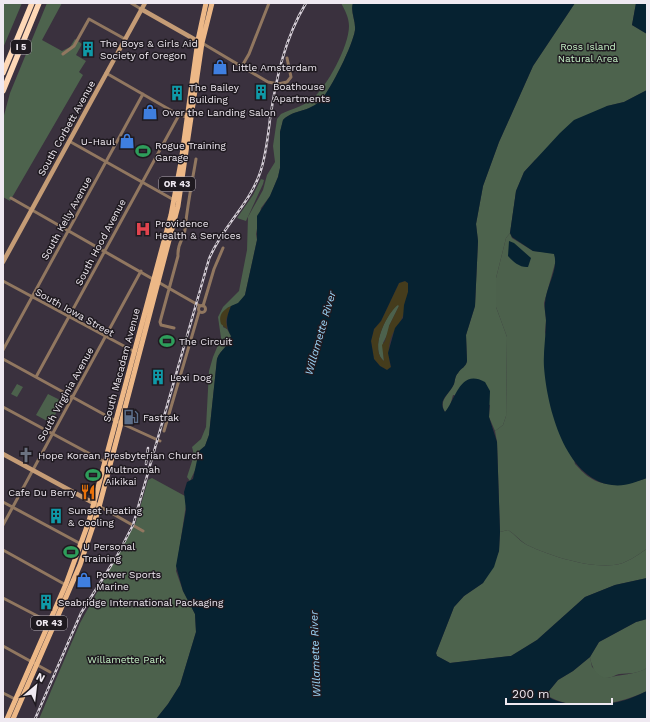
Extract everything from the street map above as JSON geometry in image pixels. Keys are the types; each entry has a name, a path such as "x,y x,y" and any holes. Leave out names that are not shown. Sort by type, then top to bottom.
{"highway":[{"name":"I 5","path":"3,73 32,3"},
{"name":"I 5","path":"3,91 39,3"}],"main road":[{"name":"South Macadam Avenue","path":"13,719 49,622 68,586 96,505 138,352 177,200 206,3"},
{"name":"South Macadam Avenue","path":"200,42 212,3"},
{"name":"South Macadam Avenue","path":"7,719 15,699 34,663 91,535 105,462 119,422"}],"street":[{"path":"131,3 273,83 287,82 291,77 287,58"},
{"name":"South Corbett Avenue","path":"3,262 145,3"},
{"path":"242,66 269,3"},
{"path":"63,54 74,46 90,20 125,39"},
{"path":"106,73 179,114 190,117"},
{"name":"South Kelly Avenue","path":"3,350 143,94"},
{"name":"South Hood Avenue","path":"36,377 179,114"},
{"path":"69,141 177,200"},
{"path":"174,328 160,323 178,256 177,247 185,228 184,220 188,209 196,159"},
{"path":"11,198 205,309 204,312 199,312"},
{"path":"164,431 199,312 198,308 202,306 214,269 223,248"},
{"name":"South Virginia Avenue","path":"3,525 141,271"},
{"name":"South Iowa Street","path":"3,281 105,337 138,352"},
{"path":"3,359 119,422 160,441"},
{"path":"3,406 105,462"},
{"path":"3,454 143,531"},
{"path":"3,502 82,545"},
{"path":"3,550 68,586"},
{"path":"3,598 49,622"},
{"path":"3,646 50,672"},
{"path":"3,693 15,699"}],"green space":[{"path":"3,3 22,3 3,48"},
{"path":"47,3 62,3 42,40 62,51 70,47 75,39 82,44 76,55 86,61 79,72 83,75 10,201 3,197 3,119 10,93"},
{"path":"341,3 353,3 352,10 355,30 353,37 341,66 321,100 311,107 292,114 283,120 280,132 280,168 278,177 270,196 261,208 256,234 257,240 245,295 239,303 227,308 223,327 227,329 231,336 217,359 209,435 205,446 199,451 197,466 190,481 187,477 194,455 192,447 201,439 206,427 209,371 221,338 218,317 223,307 239,291 247,250 248,217 263,190 267,175 275,162 273,146 277,119 281,114 312,99 324,85 336,66 345,44 349,26 348,17"},
{"name":"Ross Island Natural Area","path":"575,3 636,3 632,25 647,34 647,90 624,102 607,106 535,160 524,172 516,191 510,233 506,238 496,278 496,307 507,337 506,416 503,425 495,431 489,417 490,405 453,395 450,406 445,412 443,408 443,401 452,388 457,374 466,365 467,361 466,335 475,306 478,241 476,224 483,186 499,142 533,66"},
{"path":"261,179 264,180 263,184 246,221 237,218 253,195"},
{"path":"510,233 512,238 533,251 554,253 556,260 544,303 546,320 545,332 575,464 587,476 603,483 618,484 647,478 647,549 623,563 614,565 593,565 569,560 527,545 508,530 500,532 497,442 495,431 503,425 506,416 507,337 496,307 496,278 506,238"},
{"path":"398,304 399,306 389,326 389,331 383,343 384,361 380,356 378,349 381,332 393,309"},
{"path":"17,384 23,387 17,397 11,394"},
{"path":"48,394 62,401 51,423 36,415"},
{"name":"Willamette Park","path":"152,478 185,496 186,505 176,571 183,591 195,614 196,632 180,685 156,719 39,719 80,623 136,522 148,480"},
{"path":"508,530 519,540 536,549 558,557 593,565 614,565 623,563 647,549 647,578 615,585 585,597 537,640 511,656 450,663 437,656 436,653 454,607 464,596 483,583 499,551 500,532"},
{"path":"647,619 647,668 637,672 619,674 608,678 597,673 593,667 590,657 599,642 636,622"},
{"path":"590,657 592,667 607,678 632,673 647,668 647,691 623,700 596,705 570,704 558,701 546,695 546,692 549,691 558,680 573,671"}],"sand":[{"path":"405,281 408,283 408,297 403,316 391,337 389,357 391,367 387,370 380,366 374,359 371,341 374,329 381,321 399,283","holes":["398,305 399,306 382,345 384,361 380,356 378,349 381,332 393,310"]},
{"path":"231,306 226,320 227,329 221,324 220,318 224,311"}],"water":[{"name":"Willamette River","path":"353,3 575,3 533,66 499,142 483,186 476,224 478,241 475,306 466,335 467,361 466,365 457,374 452,388 442,404 445,412 460,387 464,382 470,379 477,379 485,382 490,391 489,417 497,442 500,532 499,551 494,567 483,583 464,596 454,607 436,653 437,656 450,663 511,656 537,640 585,597 615,585 647,578 647,619 636,622 599,642 590,657 573,671 558,680 545,694 551,699 559,702 590,705 622,701 647,691 647,719 156,719 180,685 196,632 195,614 183,591 176,566 186,510 184,492 187,482 193,479 199,451 205,446 209,435 217,359 231,336 227,325 228,314 231,306 238,303 245,295 257,240 257,216 270,196 280,168 280,132 283,120 292,114 316,104 321,100 330,87 346,56 355,30 352,6","holes":["405,281 408,283 408,292 404,305 403,318 395,328 388,353 391,367 387,370 380,366 374,359 371,341 374,329 381,321 399,283"]},
{"path":"636,3 647,3 647,34 632,25"},
{"path":"647,90 647,478 630,484 612,485 596,480 582,470 571,456 554,420 549,401 544,367 546,321 545,305 554,272 554,254 533,251 512,237 510,233 516,191 524,172 560,133 574,120 607,106 624,102"},
{"path":"509,241 514,243 531,258 528,267 523,267 517,264 508,256"}],"railway":[{"path":"35,719 81,613 117,556 133,525 209,259 214,247 249,195 260,173 268,139 275,88 282,59 292,30 306,3"},
{"path":"146,464 148,448"}],"place":[{"name":"The Boys & Girls Aid Society of Oregon","path":"88,49"},
{"name":"Little Amsterdam","path":"220,67"},
{"name":"Boathouse Apartments","path":"261,92"},
{"name":"The Bailey Building","path":"177,93"},
{"name":"Over the Landing Salon","path":"150,112"},
{"name":"U-Haul","path":"127,141"},
{"name":"Rogue Training Garage","path":"143,151"},
{"name":"Providence Health & Services","path":"143,229"},
{"name":"The Circuit","path":"167,341"},
{"name":"Lexi Dog","path":"158,377"},
{"name":"Fastrak","path":"131,417"},
{"name":"Hope Korean Presbyterian Church","path":"26,455"},
{"name":"Multnomah Aikikai","path":"93,475"},
{"name":"Cafe Du Berry","path":"88,492"},
{"name":"Sunset Heating & Cooling","path":"56,516"},
{"name":"U Personal Training","path":"71,552"},
{"name":"Power Sports Marine","path":"84,580"},
{"name":"Seabridge International Packaging","path":"46,602"}]}
